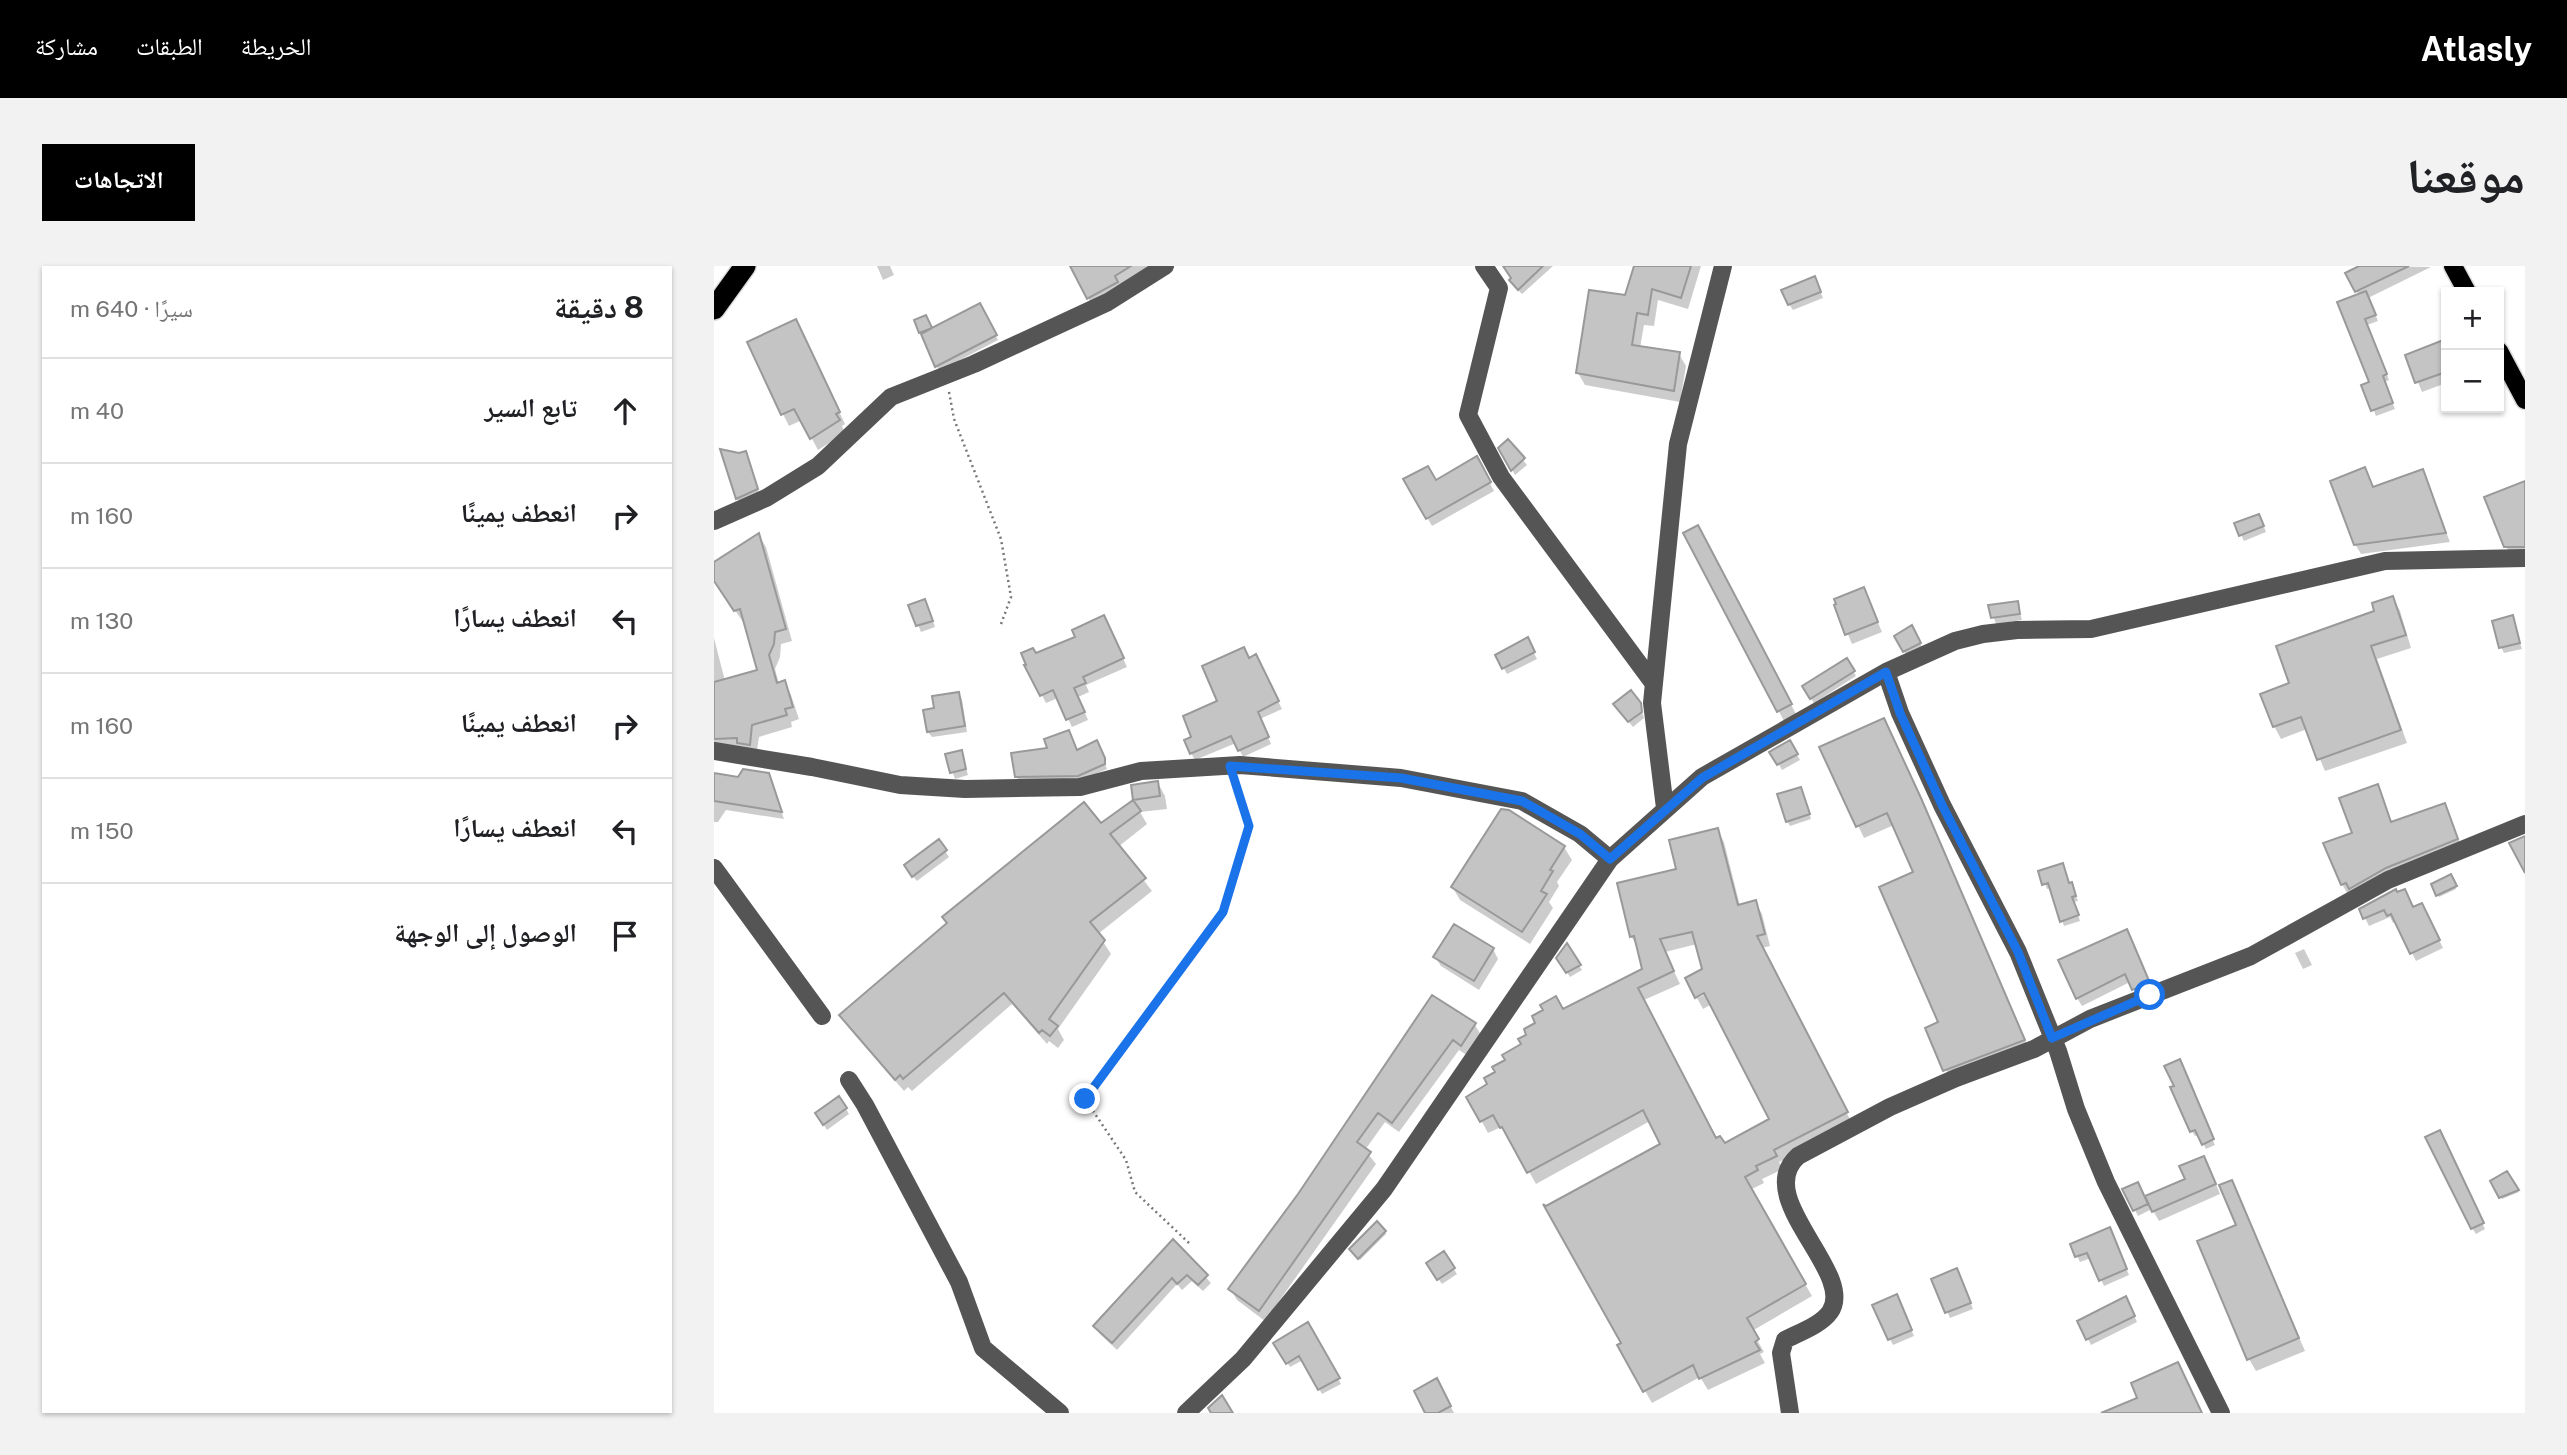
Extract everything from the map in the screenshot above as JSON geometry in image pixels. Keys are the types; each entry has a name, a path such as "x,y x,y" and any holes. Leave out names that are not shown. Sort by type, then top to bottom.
{"highway":[{"path":"714,309 745,266"}],"main road":[{"path":"2453,266 2464,287"},
{"path":"2504,360 2525,400"}],"street":[{"path":"714,521 766,498 818,466 891,397 1108,302 1165,266"},
{"path":"1483,266 1499,288 1468,415 1501,477 1654,684"},
{"path":"1665,808 1652,703 1678,444 1723,266"},
{"path":"1186,1413 1243,1359 1384,1189 1610,859 1702,778 1886,672 1955,642 1983,634 2091,629 2385,561 2525,558"},
{"path":"1886,672 1900,713 1942,805 2018,952 2106,1182 2221,1413"},
{"path":"714,751 900,785 965,789 1080,787 1141,771 1230,766 1401,778 1522,801 1580,834 1610,859"},
{"path":"1790,1413 1781,1353 1785,1340 1822,1319 1831,1311 1834,1300 1828,1275 1784,1188 1790,1164 1830,1137 1890,1107 1956,1078 2034,1049 2052,1038 2150,995 2251,956 2388,880 2525,824"},
{"path":"714,868 822,1016"},
{"path":"849,1080 960,1283 983,1348 1060,1413"}],"path":[{"path":"946,374 954,419 1001,539 1011,597 1001,624"},
{"path":"1189,1243 1135,1192 1126,1160 1085,1099 1223,912 1249,826 1230,766"}],"building":[{"path":"1070,266 1131,266 1115,276 1118,282 1087,299"},
{"path":"1503,266 1543,266 1518,290 1509,280 1511,278"},
{"path":"1634,266 1691,266 1681,298 1652,289 1648,315 1637,313 1632,345 1680,352 1674,391 1576,373 1589,290 1625,295"},
{"path":"2359,266 2409,266 2355,292 2345,273"},
{"path":"1815,276 1821,292 1788,305 1781,290"},
{"path":"2366,291 2376,315 2365,319 2387,374 2383,376 2393,403 2371,411 2361,385 2369,382 2337,302"},
{"path":"980,303 997,335 935,367 921,334"},
{"path":"926,315 932,328 919,333 914,320"},
{"path":"796,319 840,412 836,414 840,420 810,439 794,409 781,415 747,342"},
{"path":"2441,341 2441,374 2415,383 2405,355"},
{"path":"1508,439 1525,458 1511,471 1498,448"},
{"path":"720,449 739,453 746,451 758,489 736,499"},
{"path":"1477,456 1491,482 1426,519 1403,479 1428,466 1436,480"},
{"path":"2365,467 2373,487 2423,469 2446,533 2354,545 2330,481"},
{"path":"2525,481 2525,547 2504,547 2484,497"},
{"path":"2259,514 2264,526 2239,536 2234,523"},
{"path":"1698,525 1792,704 1777,712 1683,533"},
{"path":"759,533 786,629 775,632 769,655 777,683 785,680 793,707 785,709 787,715 752,725 750,745 737,743 737,738 714,739 714,682 757,670 740,609 734,611 714,581 714,562"},
{"path":"1864,587 1878,622 1845,635 1834,599"},
{"path":"2393,596 2406,635 2371,646 2401,730 2317,760 2301,717 2273,727 2260,694 2289,683 2276,646 2374,611 2372,603"},
{"path":"925,599 933,621 916,626 908,605"},
{"path":"2018,601 2020,614 1991,618 1988,605"},
{"path":"1104,615 1124,658 1083,677 1086,683 1074,688 1085,712 1066,720 1053,690 1040,696 1024,665 1021,653 1033,648 1036,653 1075,637 1072,630"},
{"path":"2513,615 2520,643 2499,648 2492,621"},
{"path":"1912,625 1921,643 1903,652 1894,636"},
{"path":"1528,637 1535,652 1502,669 1495,655"},
{"path":"1244,647 1249,658 1256,654 1279,701 1258,712 1269,737 1238,751 1231,736 1190,754 1184,740 1191,737 1183,716 1217,701 1202,666"},
{"path":"1847,658 1855,671 1810,699 1802,686"},
{"path":"1631,690 1641,703 1642,712 1628,722 1613,704"},
{"path":"959,692 965,726 927,732 923,710 934,708 932,696"},
{"path":"1884,718 2025,1040 1943,1071 1925,1028 1938,1022 1879,887 1913,872 1887,813 1856,827 1819,747"},
{"path":"1069,730 1077,750 1097,740 1105,764 1078,776 1015,777 1011,753 1047,748 1044,739"},
{"path":"1790,740 1798,754 1777,765 1769,752"},
{"path":"962,750 966,769 950,773 945,754"},
{"path":"743,769 769,773 782,812 714,801 714,773 738,777"},
{"path":"1158,781 1160,796 1133,800 1131,785"},
{"path":"2378,784 2391,822 2445,803 2458,839 2386,868 2349,889 2346,883 2341,885 2323,843 2352,833 2339,798"},
{"path":"1801,787 1810,814 1786,822 1777,794"},
{"path":"1133,800 1141,811 1110,834 1146,878 1090,922 1105,940 1049,1019 1058,1026 1050,1036 1042,1030 1039,1033 1004,993 903,1079 900,1075 895,1080 839,1015 947,923 942,917 1084,802 1101,823"},
{"path":"1501,809 1509,810 1565,846 1541,891 1547,894 1522,932 1451,887"},
{"path":"1718,828 1738,905 1756,900 1765,934 1757,936 1848,1112 1774,1150 1777,1156 1756,1166 1758,1170 1745,1177 1806,1284 1747,1318 1759,1339 1755,1342 1760,1350 1699,1379 1693,1365 1643,1392 1617,1345 1621,1343 1543,1204 1546,1206 1660,1144 1643,1110 1527,1173 1493,1115 1480,1122 1466,1097 1487,1084 1484,1078 1495,1072 1492,1067 1505,1060 1502,1055 1521,1044 1518,1039 1526,1035 1524,1029 1535,1023 1532,1016 1543,1010 1540,1005 1556,996 1563,1009 1642,969 1634,936 1630,937 1617,883 1676,869 1669,840","holes":["1692,932 1702,969 1685,978 1695,998 1704,993 1769,1119 1725,1143 1720,1136 1716,1138 1638,988 1674,971 1660,939"]},
{"path":"2525,836 2525,873 2509,843"},
{"path":"939,839 947,850 912,877 904,865"},
{"path":"2063,863 2069,883 2072,882 2076,896 2072,897 2079,915 2060,922 2048,883 2042,885 2038,871"},
{"path":"2451,874 2457,886 2436,896 2431,884"},
{"path":"2396,889 2397,892 2405,889 2413,907 2422,903 2440,940 2410,954 2391,914 2387,916 2384,910 2363,919 2359,909"},
{"path":"1454,924 1494,948 1474,981 1433,957"},
{"path":"2127,929 2150,983 2132,990 2125,974 2076,999 2058,960"},
{"path":"1567,943 1581,965 1566,973 1556,958"},
{"path":"1432,995 1476,1023 1461,1046 1453,1040 1392,1123 1378,1113 1357,1142 1371,1152 1259,1311 1228,1289 1298,1194"},
{"path":"2180,1059 2214,1139 2202,1145 2195,1130 2190,1132 2170,1087 2174,1086 2164,1066"},
{"path":"839,1096 847,1108 823,1125 815,1113"},
{"path":"2440,1130 2484,1223 2471,1229 2425,1137"},
{"path":"2204,1156 2216,1184 2152,1212 2145,1196 2185,1179 2179,1166"},
{"path":"2507,1171 2519,1190 2499,1198 2490,1181"},
{"path":"2232,1180 2299,1338 2247,1360 2197,1241 2236,1225 2219,1185"},
{"path":"2138,1182 2148,1204 2133,1211 2122,1189"},
{"path":"1377,1221 1386,1231 1358,1259 1349,1249"},
{"path":"2110,1227 2127,1269 2099,1281 2087,1253 2075,1257 2070,1244"},
{"path":"1173,1239 1208,1275 1198,1285 1187,1275 1177,1284 1172,1278 1112,1343 1093,1326"},
{"path":"1444,1251 1455,1268 1437,1280 1426,1263"},
{"path":"1957,1268 1971,1303 1945,1313 1931,1279"},
{"path":"1897,1294 1912,1330 1888,1340 1872,1305"},
{"path":"2126,1296 2135,1316 2086,1340 2077,1321"},
{"path":"1308,1322 1340,1378 1318,1390 1299,1356 1286,1364 1273,1343"},
{"path":"2178,1362 2202,1413 2101,1413 2137,1398 2131,1383"},
{"path":"1437,1378 1451,1406 1438,1413 1425,1413 1414,1391"},
{"path":"1222,1395 1233,1413 1211,1413 1208,1408"}],"route":[{"path":"1085,1099 1223,912 1249,826 1230,766 1401,778 1522,801 1580,834 1610,859 1685,790 1702,778 1886,672 1900,713 1942,805 2018,952 2052,1038 2090,1019 2150,995"}]}
